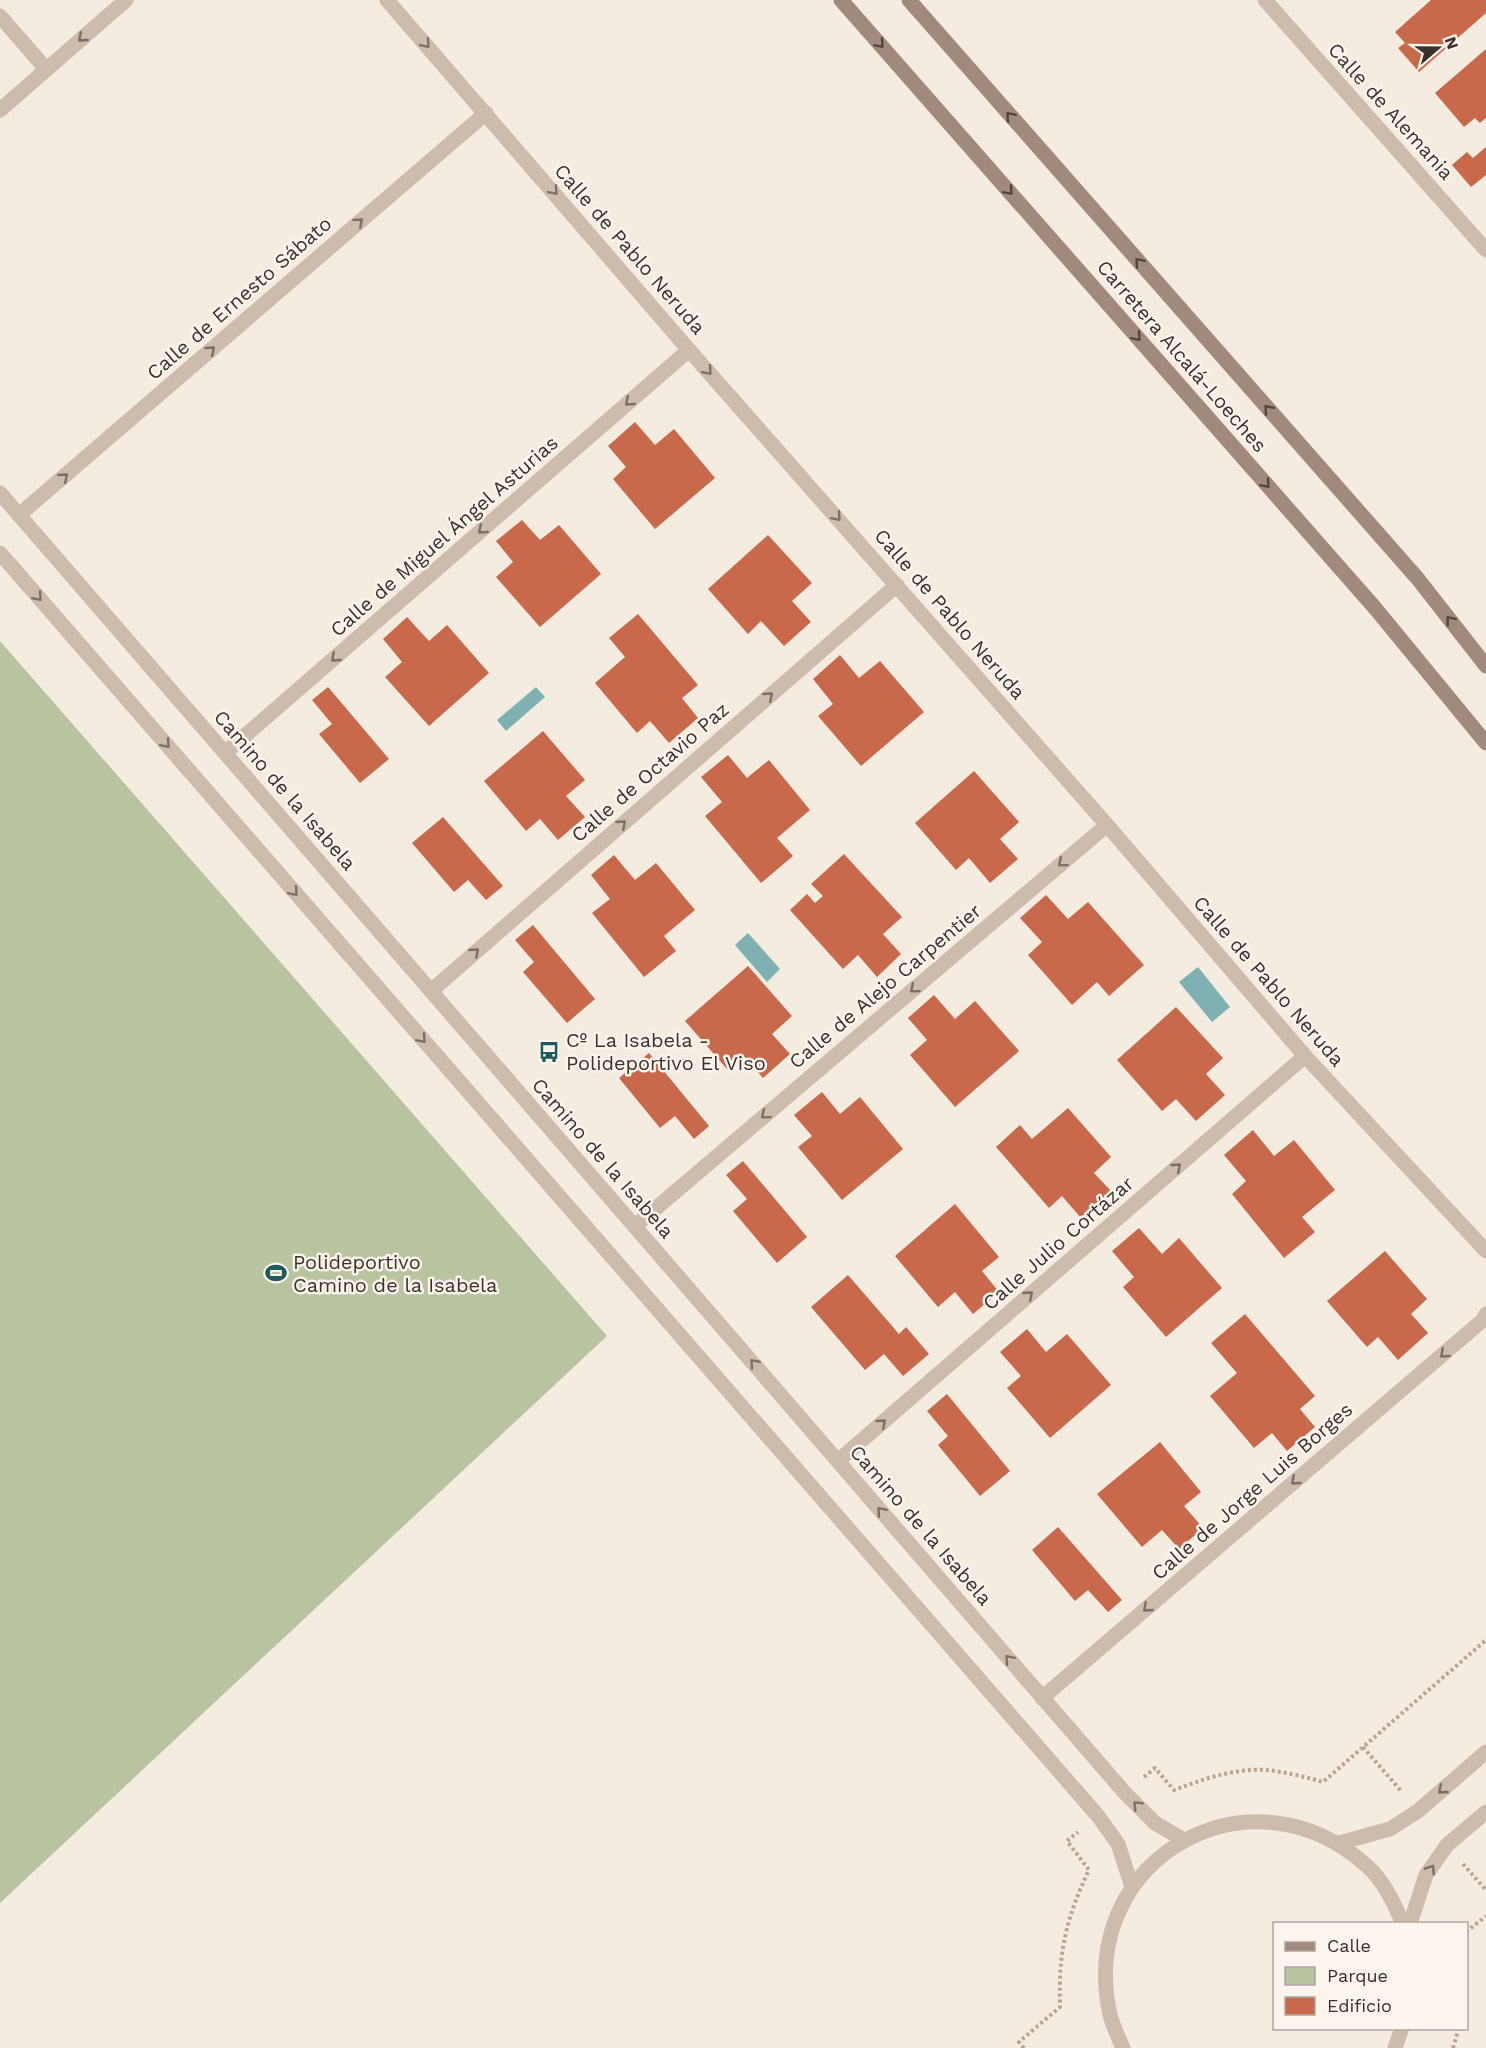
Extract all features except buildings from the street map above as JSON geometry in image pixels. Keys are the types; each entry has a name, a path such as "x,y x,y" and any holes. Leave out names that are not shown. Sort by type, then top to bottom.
{"main road":[{"name":"Carretera Alcalá-Loeches","path":"841,0 1375,608 1486,743"},
{"name":"Carretera Alcalá-Loeches","path":"909,0 1410,570 1486,666"}],"street":[{"path":"0,110 126,0"},
{"name":"Calle de Pablo Neruda","path":"387,0 689,350 1107,825 1305,1056 1486,1251"},
{"name":"Calle de Alemania","path":"1265,0 1486,250"},
{"path":"0,15 46,69"},
{"name":"Calle de Ernesto Sábato","path":"19,515 486,113"},
{"name":"Calle de Miguel Ángel Asturias","path":"225,753 689,350"},
{"name":"Camino de la Isabela","path":"0,493 1125,1793 1155,1823 1184,1840"},
{"path":"0,553 1098,1816 1119,1844 1132,1887"},
{"name":"Calle de Octavio Paz","path":"431,991 897,585"},
{"name":"Calle de Alejo Carpentier","path":"635,1226 1107,825"},
{"name":"Calle Julio Cortázar","path":"838,1461 1305,1056"},
{"name":"Calle de Jorge Luis Borges","path":"1042,1698 1483,1320 1486,1314"},
{"path":"1339,1843 1390,1829 1418,1811 1486,1752"},
{"path":"1410,1922 1426,1875 1447,1845 1486,1812"},
{"path":"1123,2048 1109,2011 1105,1968 1113,1925 1132,1887 1155,1860 1184,1840 1222,1825 1262,1820 1302,1827 1339,1843 1369,1867 1392,1897 1403,1922"},
{"path":"1395,2048 1401,2030"}],"path":[{"path":"1155,1768 1174,1790 1208,1778 1237,1772 1266,1770 1323,1782 1486,1640"},
{"path":"1024,2048 1019,2042 1060,2007 1059,1978 1068,1918 1089,1870 1067,1841"},
{"path":"1468,1931 1486,1916"},
{"path":"1453,2048 1458,2030"}],"green space":[{"name":"Polideportivo Camino de la Isabela","path":"0,641 607,1336 0,1903"}],"water":[{"path":"536,687 545,697 506,731 497,720"},
{"path":"748,933 780,969 767,982 735,945"},
{"path":"1198,967 1230,1007 1212,1022 1179,982"}],"place":[{"name":"Cº La Isabela - Polideportivo El Viso","path":"549,1052"},
{"name":"Polideportivo Camino de la Isabela","path":"276,1273"}]}
